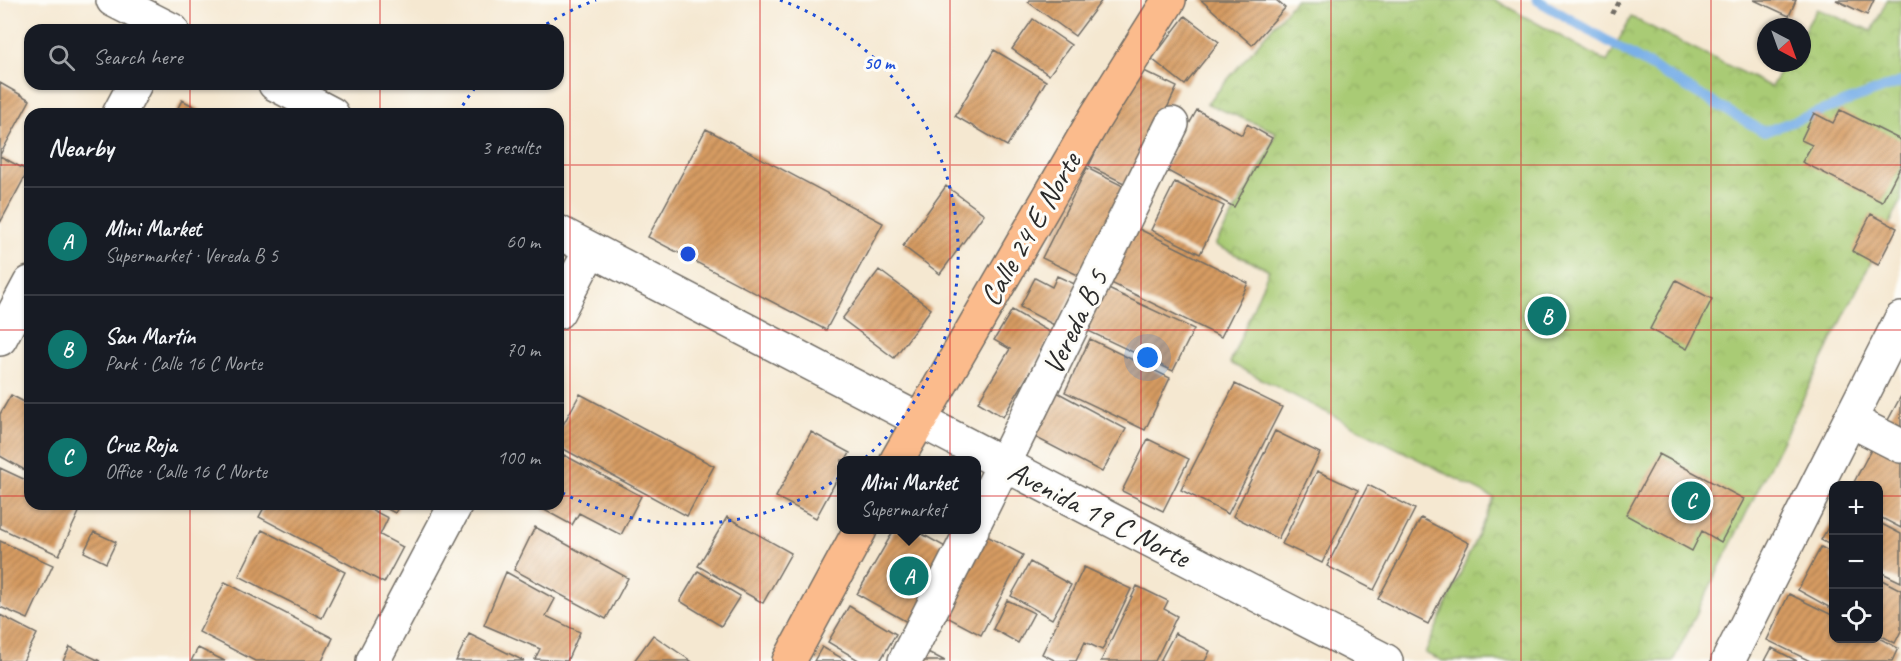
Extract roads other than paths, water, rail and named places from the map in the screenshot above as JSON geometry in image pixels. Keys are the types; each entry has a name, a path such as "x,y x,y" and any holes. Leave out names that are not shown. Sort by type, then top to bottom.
{"main road":[{"name":"Calle 24 E Norte","path":"899,456 1095,118 1169,0"},
{"path":"789,661 858,534"}],"street":[{"path":"113,0 158,24"},
{"path":"122,108 132,90"},
{"path":"286,90 321,108"},
{"name":"Vereda B 5","path":"981,510 1172,124"},
{"name":"Avenida 19 C Norte","path":"564,235 920,418 1004,466 1386,661"},
{"path":"564,301 591,249"},
{"path":"0,339 24,294"},
{"path":"1728,661 1901,319"},
{"path":"1850,420 1901,446"},
{"path":"373,661 453,510"},
{"path":"905,661 970,534"}],"waterway":[{"path":"1537,0 1764,132 1901,82"}],"place":[{"name":"San Martín","path":"1547,316"},
{"name":"Cruz Roja","path":"1691,501"},
{"name":"Mini Market","path":"909,576"}]}
